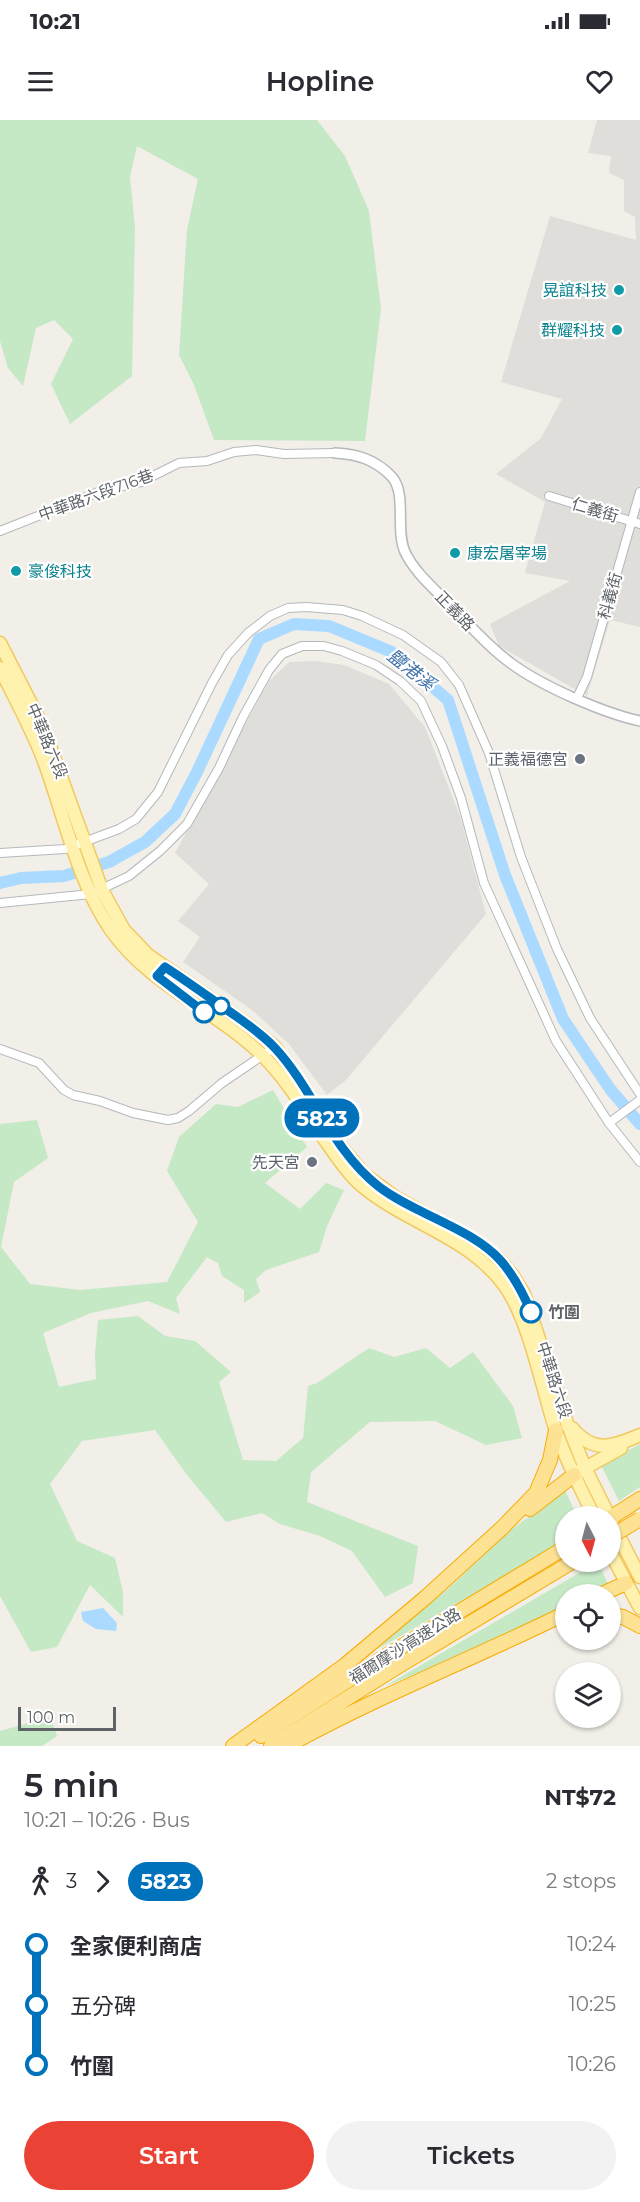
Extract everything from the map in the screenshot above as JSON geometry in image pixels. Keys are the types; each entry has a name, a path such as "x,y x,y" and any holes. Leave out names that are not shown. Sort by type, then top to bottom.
{"highway":[{"path":"233,1746 344,1666 425,1598 502,1528 536,1493 562,1426"},
{"path":"502,1528 580,1472"},
{"path":"621,1511 640,1499"},
{"path":"621,1531 640,1519"},
{"name":"福爾摩沙高速公路","path":"245,1746 389,1654 555,1554"},
{"name":"福爾摩沙高速公路","path":"271,1746 556,1572"},
{"path":"621,1585 626,1583"},
{"path":"621,1617 640,1626"},
{"path":"287,1746 359,1708 555,1618"},
{"path":"510,1641 555,1626"}],"main road":[{"name":"中華路六段","path":"0,643 43,727 79,845"},
{"name":"中華路六段","path":"0,668 37,742 79,845"},
{"path":"79,845 96,892"},
{"name":"中華路六段","path":"96,892 124,930 148,955 248,1025 275,1047 338,1143 364,1174 395,1197 483,1246 500,1260 513,1276 531,1312 562,1426"},
{"name":"中華路六段","path":"96,892 110,929 141,964 200,1009 241,1036 263,1056 359,1184 391,1207 463,1245 504,1284 522,1319 591,1506"},
{"path":"562,1426 592,1445 608,1447 640,1436"},
{"path":"580,1472 640,1436"},
{"name":"中華路六段","path":"580,1472 602,1506"},
{"name":"中華路六段","path":"621,1539 640,1576"},
{"path":"620,1572 640,1608"},
{"path":"626,1583 640,1576"}],"street":[{"name":"中華路六段716巷","path":"0,531 101,491 141,482 179,463 207,461 234,452 256,450 284,454 336,453"},
{"name":"正義路","path":"336,453 356,454 368,459 393,478 399,490 399,534 404,551 414,567 477,633 512,664 545,684 603,710 640,721"},
{"name":"科義街","path":"577,698 587,677 636,523 640,492"},
{"name":"仁義街","path":"549,496 636,523"},
{"path":"0,853 63,850 119,829 136,819 147,808 164,783 212,683 228,656 248,633 270,616 288,608 343,610 403,635 441,662 459,685 489,753 521,857 557,950 590,1018 640,1094"},
{"path":"0,903 96,892 129,876 188,824 219,768 243,717 269,670 282,654 302,646 324,646 342,651 376,665 400,681 421,701 442,746 461,798 484,883 556,1041 609,1123 640,1162"},
{"path":"0,1049 39,1063 64,1090 73,1095 100,1101 133,1113 168,1120 178,1118 189,1111 222,1083 275,1047"},
{"path":"609,1123 640,1100"}],"shaded area":[{"path":"597,120 640,120 640,627 610,620 587,696 499,646 490,624 570,581 525,573 545,502 496,474 541,438 562,399 501,382 550,216 636,240 635,217 624,211 624,180 609,173 611,156 588,153"},
{"path":"315,661 344,665 389,684 425,727 460,816 486,914 346,1080 327,1095 289,1044 252,1010 183,962 200,937 178,921 209,884 175,853 269,681 289,662"}],"green space":[{"path":"0,120 317,120 345,156 369,211 381,309 365,441 214,440 194,385 179,355 187,230 198,179 137,146 130,177 135,228 132,376 70,424 51,384 73,339 54,320 36,328 23,386 8,368 0,341"},
{"path":"273,1090 307,1147 265,1183 300,1209 326,1183 344,1190 327,1226 319,1252 266,1270 256,1279 260,1292 244,1303 244,1290 222,1276 218,1263 207,1257 176,1298 180,1314 148,1301 91,1313 43,1333 59,1387 96,1379 95,1354 98,1320 138,1316 165,1336 195,1341 231,1372 219,1382 243,1460 276,1461 303,1438 308,1386 317,1383 369,1348 394,1357 426,1348 450,1368 473,1352 513,1406 522,1438 486,1445 435,1421 370,1422 311,1472 307,1502 418,1546 413,1583 385,1597 352,1551 320,1536 280,1524 262,1513 226,1522 187,1475 155,1430 82,1441 50,1484 77,1541 115,1558 123,1592 123,1617 90,1585 57,1647 31,1652 0,1596 0,1124 37,1120 48,1158 14,1182 1,1247 30,1284 80,1290 167,1282 198,1222 167,1171 179,1137 216,1104 238,1107"},
{"path":"640,1444 640,1487 619,1501 601,1465"},
{"path":"565,1490 572,1506 555,1506 555,1545 378,1649 449,1588 511,1530"},
{"path":"581,1572 603,1572 608,1584 560,1584"},
{"path":"555,1587 555,1613 453,1659 385,1686"},
{"path":"50,1717 57,1736 42,1746 0,1746 0,1731"}],"water":[{"path":"103,1608 117,1623 116,1631 96,1629 83,1621 81,1612"}],"waterway":[{"name":"鹽港溪","path":"0,883 21,878 64,876 109,862 145,842 175,814 259,639 294,624 329,626 392,652 448,700 505,875 563,1019 610,1089 640,1124"}],"bus line":[{"name":"5823","path":"204,1012 157,976 165,967 248,1025 275,1047 338,1143 364,1174 380,1188 468,1237 500,1260 524,1294 531,1312"}],"place":[{"name":"晃誼科技","path":"619,290"},
{"name":"群耀科技","path":"617,330"},
{"name":"康宏屠宰場","path":"455,553"},
{"name":"豪俊科技","path":"16,571"},
{"name":"正義福德宮","path":"580,759"},
{"name":"先天宮","path":"312,1162"},
{"name":"竹圍","path":"531,1312"}]}
